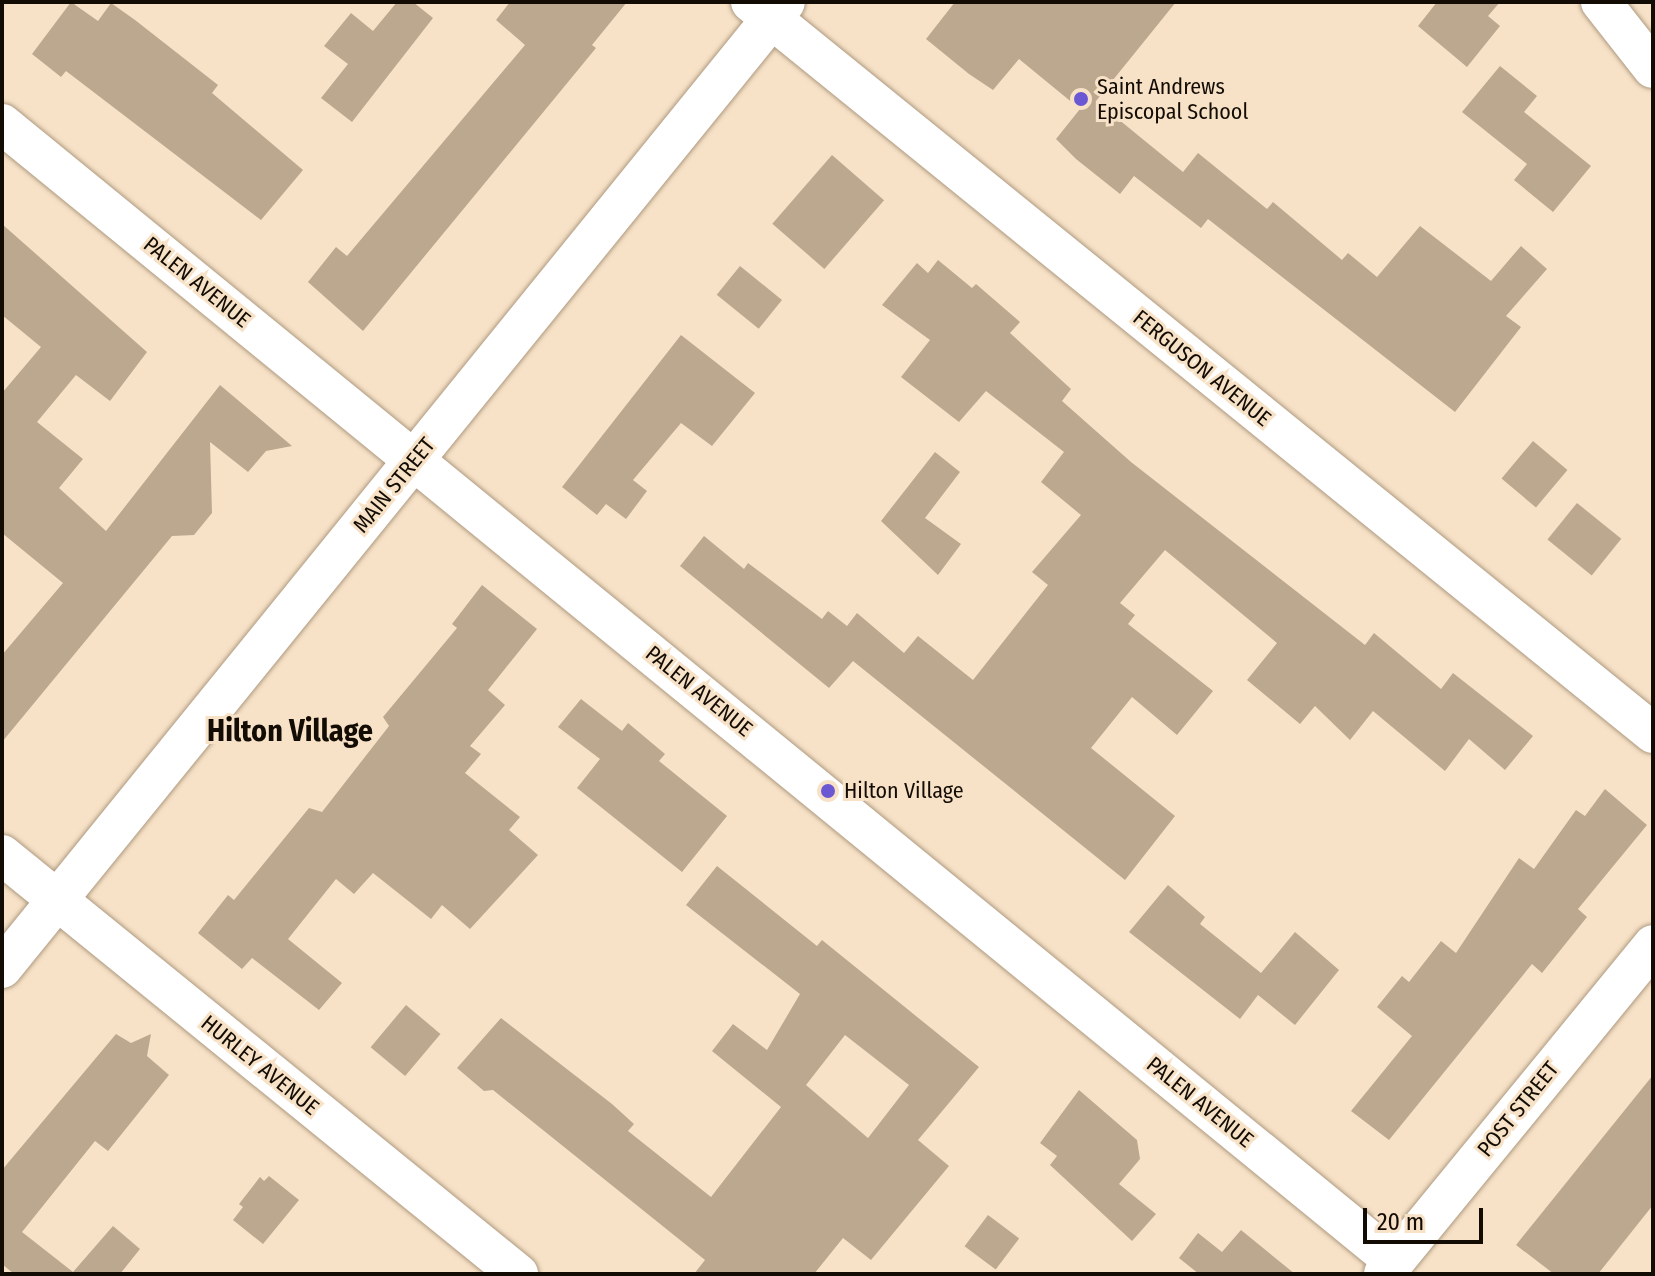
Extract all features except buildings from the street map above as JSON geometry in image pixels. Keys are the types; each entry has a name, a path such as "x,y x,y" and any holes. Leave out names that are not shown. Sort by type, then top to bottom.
{"street":[{"path":"1601,2 1653,68"},
{"name":"MAIN STREET","path":"2,968 416,459 770,8"},
{"name":"FERGUSON AVENUE","path":"770,8 1653,733"},
{"name":"PALEN AVENUE","path":"2,124 416,459 1389,1267"},
{"name":"HURLEY AVENUE","path":"2,855 518,1274"},
{"name":"POST STREET","path":"1389,1267 1653,945"}],"place":[{"name":"Saint Andrews Episcopal School","path":"1081,99"},
{"name":"Hilton Village","path":"828,791"}],"district":[{"name":"Hilton Village","path":"290,731"}]}
